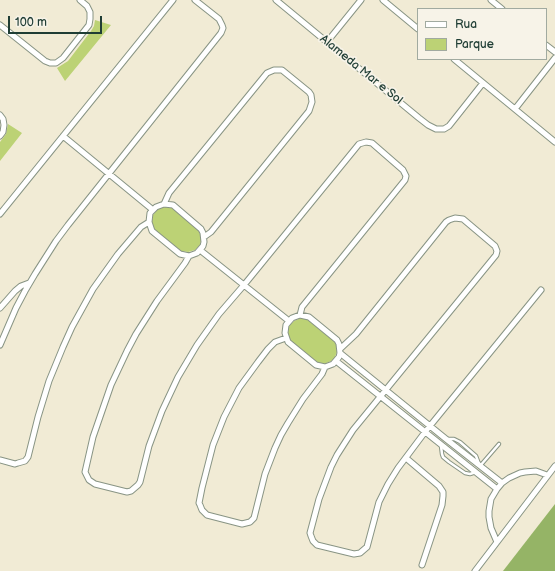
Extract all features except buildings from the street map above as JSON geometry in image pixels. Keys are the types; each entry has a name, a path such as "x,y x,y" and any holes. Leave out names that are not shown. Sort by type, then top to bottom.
{"street":[{"path":"0,25 45,61 56,63 61,60 89,25 89,9 80,0"},
{"path":"0,214 173,0"},
{"path":"0,343 16,308 56,241 222,33 222,25 219,19 195,0"},
{"name":"Alameda Mar e Sol","path":"276,0 428,125 436,129 449,126 484,83"},
{"path":"327,42 361,0"},
{"path":"383,0 417,28"},
{"path":"492,0 501,8"},
{"path":"547,46 555,52"},
{"path":"515,109 555,58"},
{"path":"455,60 555,142"},
{"path":"164,204 169,193 267,73 274,70 282,70 309,92 312,102 309,111 211,232 204,238"},
{"path":"0,115 3,119 4,125 3,132 0,136"},
{"path":"63,136 153,210"},
{"path":"189,256 136,334 111,385 98,419 85,472 89,480 95,484 127,492 131,491 138,485 155,428 170,394 178,377 208,329 358,144 366,142 372,143 403,170 406,176 405,180 302,306 300,315"},
{"path":"164,204 173,206 202,229 204,242 200,250 193,255 189,256 180,254 152,231 149,222 150,213 160,205 164,204"},
{"path":"502,483 446,440 430,426 385,390 340,351 340,344 335,337 309,317 300,315 292,318 285,329 288,342 312,363 320,367 333,364 336,361 340,351 356,334 448,220 455,218 463,219 494,244 497,251 496,256 385,390 380,396 353,430 337,455 319,499 310,533 313,541 317,545 354,554 360,553 367,547 376,511 392,476 425,432 430,426 541,290"},
{"path":"0,460 15,464 25,461 28,457 47,387 72,327 93,289 118,254 141,227 149,222"},
{"path":"200,250 289,321"},
{"path":"0,308 21,286 30,283"},
{"path":"286,338 275,342 268,349 239,388 224,417 213,444 202,488 200,505 202,510 207,515 242,524 250,522 254,518 265,474 278,442 295,410 322,374 324,367"},
{"path":"336,361 497,489"},
{"path":"441,445 446,440"},
{"path":"406,458 439,486 444,496 422,565"},
{"path":"476,472 475,468 480,466"},
{"path":"475,571 555,466"},
{"path":"497,542 491,528 489,511 492,499 497,489 502,483 514,475 536,471 547,475"}],"lane":[{"path":"480,466 499,444"},
{"path":"441,445 443,458 465,473 470,474 476,472"}],"green space":[{"path":"95,20 111,25 65,81 57,68 68,61 91,31"},
{"path":"8,124 22,133 0,161 0,142 6,134"},
{"path":"165,207 172,208 199,231 201,241 200,245 195,250 188,252 181,251 154,229 152,222 153,215 158,209"},
{"path":"301,318 308,320 335,342 337,352 334,359 324,364 317,362 290,340 288,333 289,326 294,321"},
{"path":"555,504 555,571 503,571"}]}
